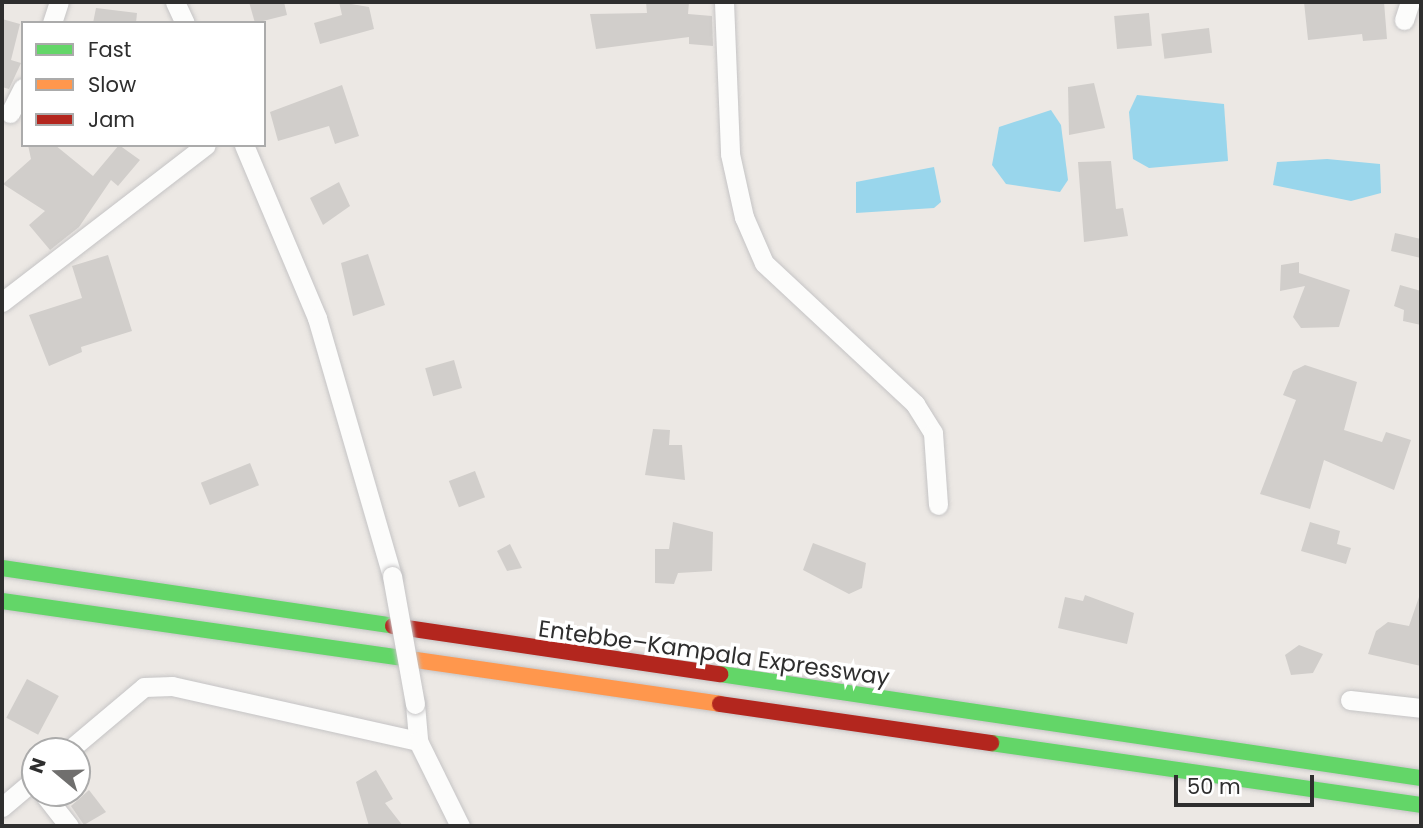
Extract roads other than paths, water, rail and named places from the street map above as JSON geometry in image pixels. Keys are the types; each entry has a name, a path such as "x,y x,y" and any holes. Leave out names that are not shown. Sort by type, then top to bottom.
{"highway":[{"name":"Entebbe–Kampala Expressway","path":"2,568 1421,778"},
{"path":"2,601 1421,805"}],"street":[{"path":"52,21 59,2"},
{"path":"175,2 184,21"},
{"path":"724,2 730,154 759,252 824,322 915,404 935,443 938,505"},
{"path":"10,113 21,92"},
{"path":"2,302 203,147"},
{"path":"245,147 317,318 392,576 415,704 418,741 460,826"},
{"path":"86,737 154,684 418,741"},
{"path":"1350,700 1421,708"},
{"path":"2,807 21,795"},
{"path":"55,807 69,826"}],"water":[{"path":"1137,95 1224,104 1228,161 1149,168 1133,159 1129,112"},
{"path":"1051,110 1061,125 1068,180 1060,192 1006,184 992,165 999,127"},
{"path":"1327,159 1380,164 1381,193 1351,201 1273,185 1277,162"},
{"path":"934,167 941,202 934,208 856,213 856,182"}]}
